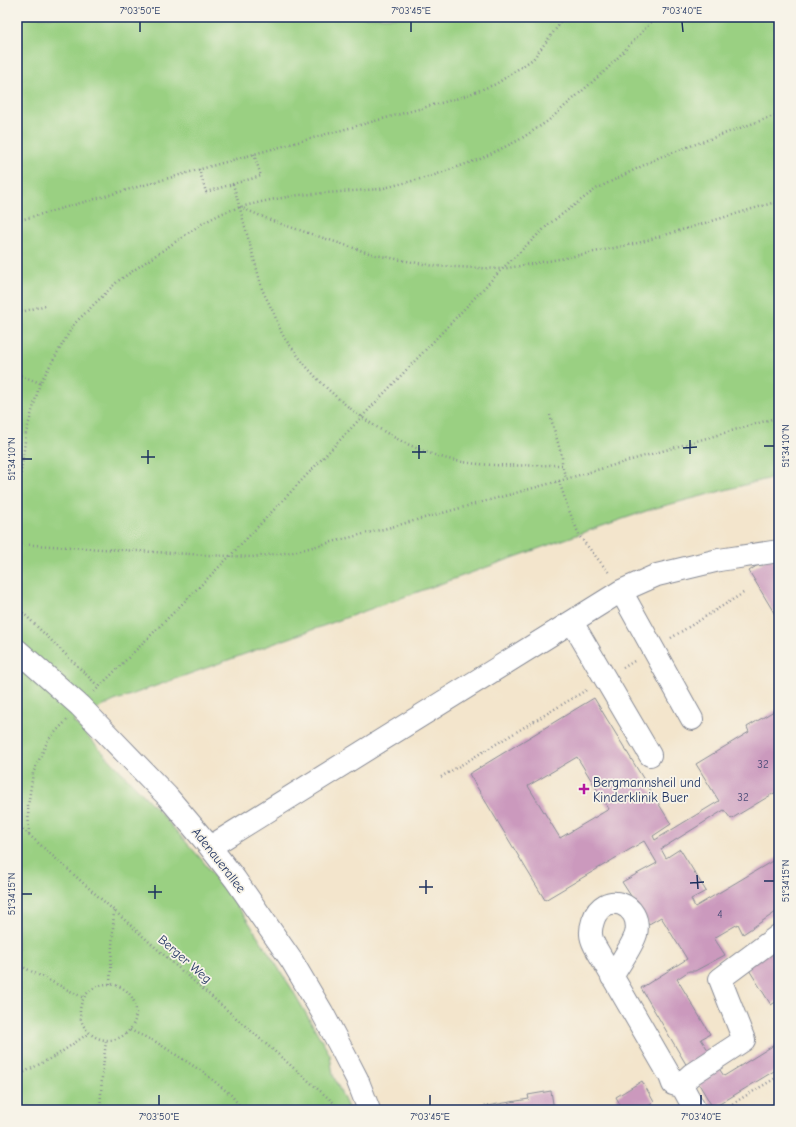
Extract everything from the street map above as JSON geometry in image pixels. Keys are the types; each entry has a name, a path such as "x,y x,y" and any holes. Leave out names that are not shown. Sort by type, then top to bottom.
{"street":[{"path":"210,847 621,591 657,575 719,560 779,551"},
{"path":"621,591 692,718"},
{"path":"572,622 650,755"},
{"name":"Adenauerallee","path":"17,650 80,706 167,796 235,879 292,960 357,1079 369,1110"},
{"path":"612,977 670,1076 673,1084 681,1084 692,1074 744,1040 720,979 779,935"},
{"path":"681,1084 695,1110"}],"path":[{"path":"17,221 199,169 459,98 496,84 533,59 565,17"},
{"path":"17,538 20,481 26,433 40,383 74,324 118,280 204,223 223,213 240,207 299,195 380,188 432,176 480,159 519,140 548,121 607,69 656,17"},
{"path":"29,834 28,806 33,773 48,740 98,687 230,556 502,269 549,224 596,189 660,157 779,114"},
{"path":"199,169 206,192 261,176 254,154"},
{"path":"233,184 262,289 285,339 304,364 323,385 362,418 382,430 410,445 448,459 469,463 494,465 562,464"},
{"path":"240,207 275,222 374,255 434,266 502,269 638,243 779,201"},
{"path":"17,311 25,311 46,305"},
{"path":"17,374 40,383"},
{"path":"550,415 562,457 562,464 566,478"},
{"path":"17,544 252,557 293,552 395,526 779,418"},
{"path":"559,480 568,508 580,537 609,572 621,591"},
{"path":"17,607 98,687"},
{"name":"Berger Weg","path":"17,824 174,964 334,1103 338,1110"},
{"path":"110,984 114,909"},
{"path":"17,964 84,998"},
{"path":"110,984 118,986 132,997 136,1014 134,1023 130,1030 115,1040 106,1041 99,1039 86,1030 82,1023 80,1006 88,992 102,985 110,984"},
{"path":"130,1030 156,1042 203,1072 231,1095 243,1110"},
{"path":"17,1076 57,1055 89,1033"},
{"path":"100,1110 106,1041"},
{"path":"722,1110 779,1076"}],"green space":[{"path":"17,17 779,17 779,476 652,509 582,533 114,701 73,721 152,804 202,860 246,918 290,986 330,1055 333,1075 349,1110 42,1110 36,1107 27,1106 23,1110 17,1110"}],"building":[{"path":"771,556 779,570 779,621 749,571"},
{"path":"594,698 671,824 653,836 655,840 719,801 696,764 749,732 747,727 779,708 779,798 776,792 731,819 724,810 661,849 666,858 680,849 706,891 691,899 695,907 779,857 779,910 743,934 738,924 714,938 725,955 695,971 689,971 677,979 710,1034 701,1039 710,1053 687,1066 641,988 687,959 661,917 649,924 622,882 657,863 644,841 545,900 469,774","holes":["577,757 609,809 560,838 528,786"]},
{"path":"779,945 779,1005 777,1001 771,1005 746,965"},
{"path":"779,1042 779,1068 713,1108 696,1079 718,1067 724,1076"},
{"path":"642,1081 654,1102 647,1107 649,1110 623,1110 616,1097"},
{"path":"551,1091 554,1110 468,1110 529,1099 528,1095"},
{"path":"583,1106 584,1110 564,1110 564,1109"}],"place":[{"name":"Bergmannsheil und Kinderklinik Buer","path":"584,789"}]}
